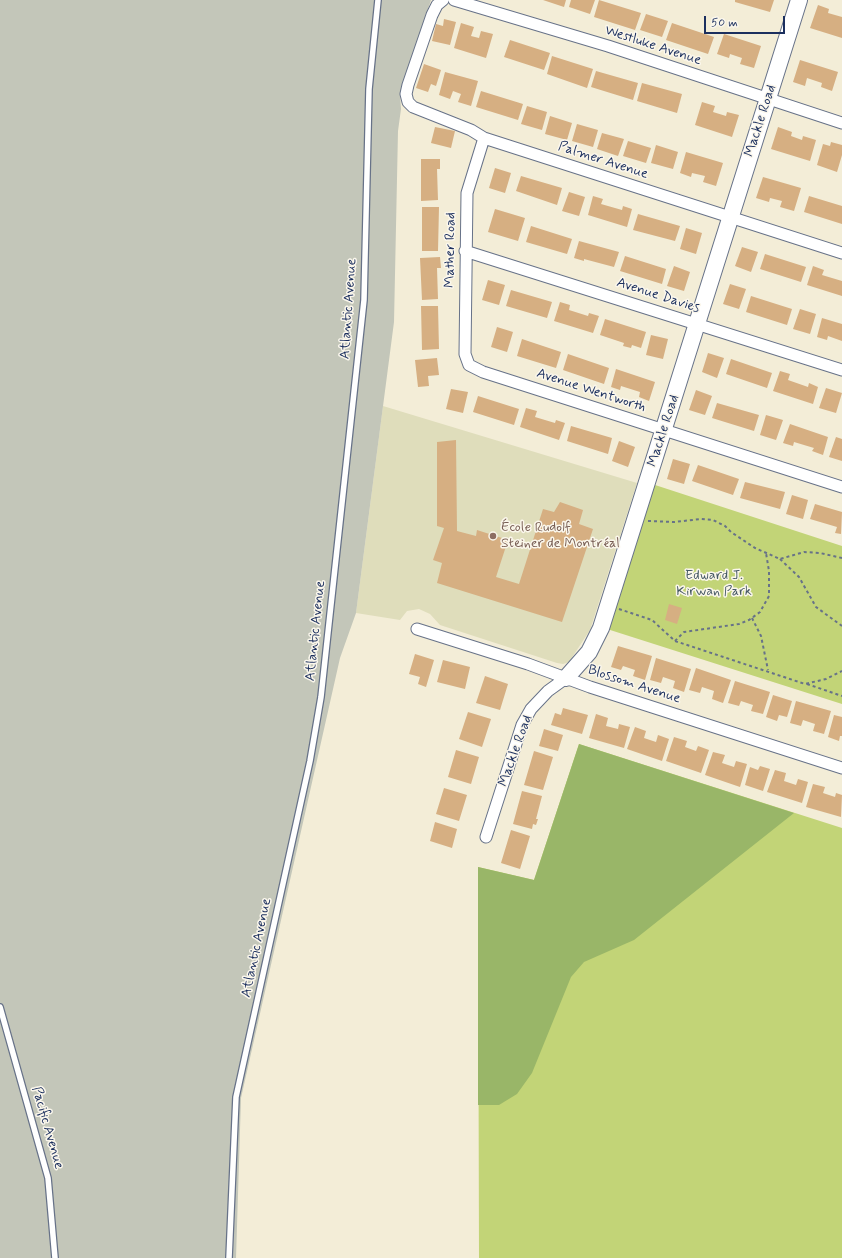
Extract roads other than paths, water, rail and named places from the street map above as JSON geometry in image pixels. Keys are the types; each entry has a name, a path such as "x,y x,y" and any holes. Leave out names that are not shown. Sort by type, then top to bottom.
{"street":[{"name":"Palmer Avenue","path":"443,0 437,5 432,15 406,94 408,102 413,107 421,112 471,130 484,138 842,253"},
{"name":"Westluke Avenue","path":"454,0 608,46 842,123"},
{"name":"Mackle Road","path":"486,837 522,725 531,709 548,691 566,678 589,652 601,628 800,0"},
{"name":"Mather Road","path":"469,365 465,354 465,251 467,193 484,138"},
{"name":"Avenue Davies","path":"465,251 842,370"},
{"name":"Avenue Wentworth","path":"469,365 483,372 842,486"},
{"name":"Blossom Avenue","path":"418,629 842,768"}],"lane":[{"name":"Atlantic Avenue","path":"229,1258 236,1098 310,761 321,697 364,300 369,89 378,0"},
{"name":"Pacific Avenue","path":"0,1007 48,1178 55,1258"}],"place":[{"name":"École Rudolf Steiner de Montréal","path":"493,536"}],"park label":[{"name":"Edward J. Kirwan Park","path":"714,584"}]}
